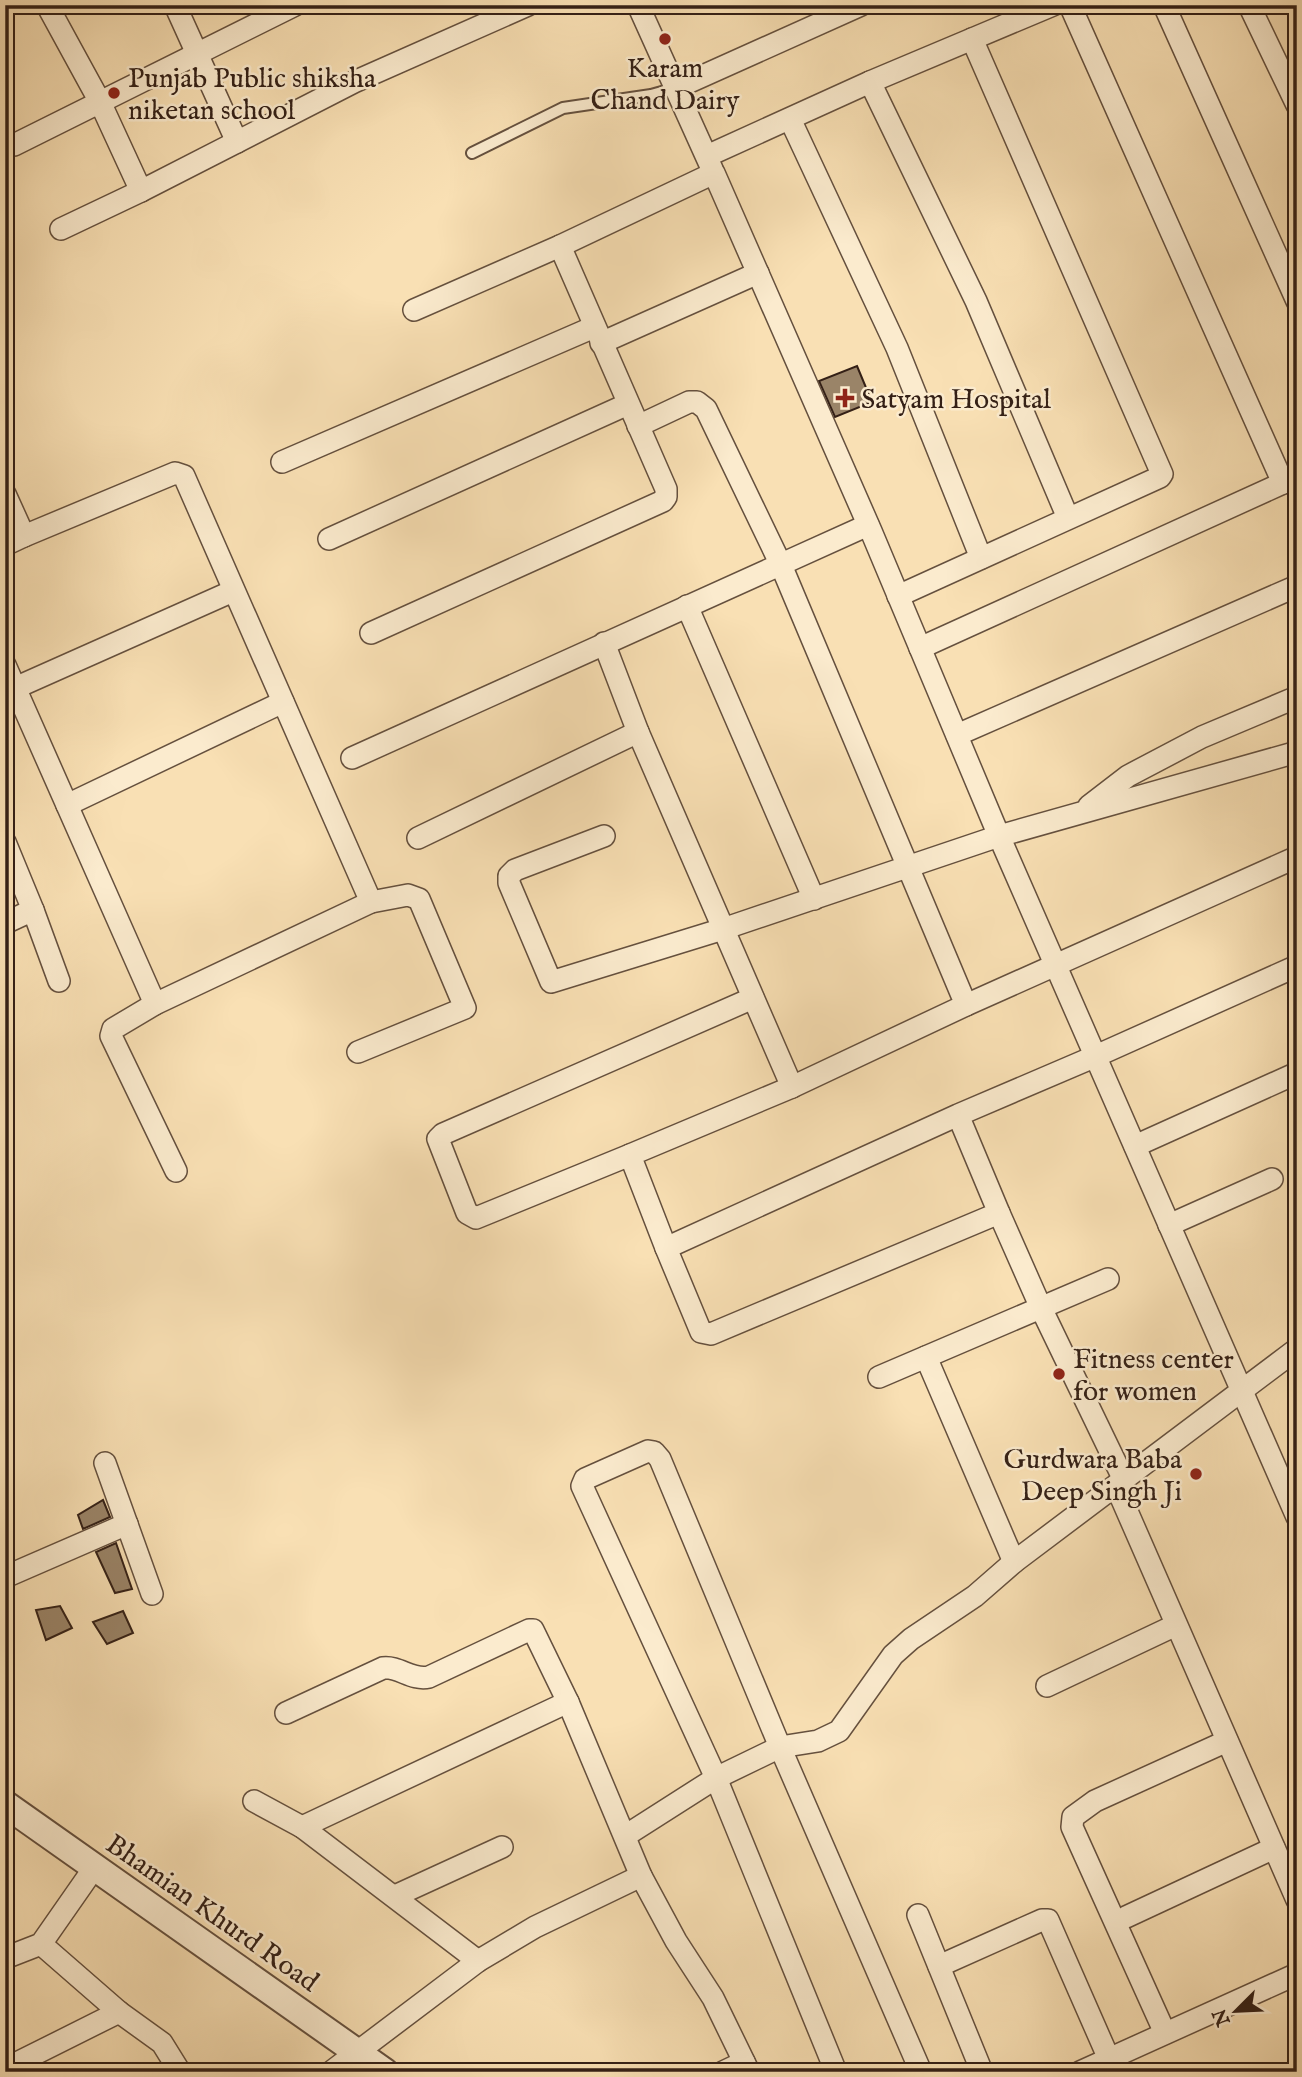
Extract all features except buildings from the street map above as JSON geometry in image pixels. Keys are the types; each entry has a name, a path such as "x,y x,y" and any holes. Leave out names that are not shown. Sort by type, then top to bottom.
{"street":[{"path":"47,5 100,102 141,191"},
{"path":"175,5 237,142"},
{"path":"14,145 295,5"},
{"path":"61,229 354,82 528,5"},
{"path":"639,5 868,525 999,836 1297,1517"},
{"path":"676,88 862,5"},
{"path":"414,310 560,246 790,119 870,82 1053,5"},
{"path":"920,648 1290,480 1070,5"},
{"path":"1164,5 1297,301"},
{"path":"1249,5 1297,105"},
{"path":"898,596 1160,477 1162,471 972,39"},
{"path":"870,82 976,301 1068,518"},
{"path":"790,119 897,348 981,558"},
{"path":"371,633 663,501 666,497 666,489 560,246"},
{"path":"282,462 758,273"},
{"path":"638,426 693,401 701,405 718,432 781,565 966,1005"},
{"path":"329,539 628,404"},
{"path":"5,494 15,540 175,473 181,474 187,480 233,591 371,902"},
{"path":"352,758 868,525"},
{"path":"957,735 1297,586"},
{"path":"15,688 233,591"},
{"path":"687,606 814,899"},
{"path":"604,643 638,732 792,1087"},
{"path":"5,665 155,1004"},
{"path":"1079,813 1128,776 1202,737 1297,697"},
{"path":"67,805 283,702"},
{"path":"418,838 638,732"},
{"path":"604,836 515,870 509,876 509,883 551,982 723,929 999,836 1297,752"},
{"path":"5,842 60,981"},
{"path":"753,998 443,1133 438,1139 467,1213 476,1218 792,1087 966,1005 1297,857"},
{"path":"176,1171 111,1036 114,1027 155,1004 371,902 408,895 419,899 465,1008 358,1052"},
{"path":"5,923 33,910"},
{"path":"666,1248 958,1115 1297,966"},
{"path":"1135,1146 1297,1073"},
{"path":"958,1115 1120,1483 1177,1625 1297,1900"},
{"path":"630,1155 699,1328 708,1335 999,1213"},
{"path":"1170,1225 1272,1179"},
{"path":"879,1377 1108,1279"},
{"path":"625,1836 716,1778 780,1747 818,1741 839,1731 899,1650 911,1639 975,1595 1014,1562 1297,1349"},
{"path":"926,1356 1014,1562"},
{"path":"836,2072 716,1778 582,1486 585,1479 648,1451 654,1452 660,1459 920,2072"},
{"path":"105,1463 152,1594"},
{"path":"5,1577 127,1524"},
{"path":"1046,1686 1177,1625"},
{"path":"286,1713 387,1667 413,1678 429,1677 530,1630 536,1633 641,1876 676,1941 713,1998 746,2067 723,2072"},
{"path":"302,1827 568,1702"},
{"path":"1166,2033 1072,1827 1073,1817 1096,1801 1227,1741"},
{"path":"254,1801 302,1827 478,1961"},
{"name":"Bhamian Khurd Road","path":"5,1804 385,2072"},
{"path":"395,1896 502,1847"},
{"path":"1126,1917 1274,1848"},
{"path":"5,1958 41,1944 94,1868"},
{"path":"331,2072 478,1961 535,1927 641,1876"},
{"path":"918,1915 982,2072"},
{"path":"939,1966 1042,1920 1048,1920 1109,2059"},
{"path":"41,1944 119,2011 162,2043 180,2072"},
{"path":"1080,2072 1297,1974"},
{"path":"5,2069 119,2011"}],"lane":[{"path":"472,153 563,108 651,95 676,88"}],"place":[{"name":"Karam Chand Dairy","path":"665,39"},
{"name":"Punjab Public shiksha niketan school","path":"114,93"},
{"name":"Satyam Hospital","path":"845,398"},
{"name":"Fitness center for women","path":"1059,1374"},
{"name":"Gurdwara Baba Deep Singh Ji","path":"1196,1474"}]}
